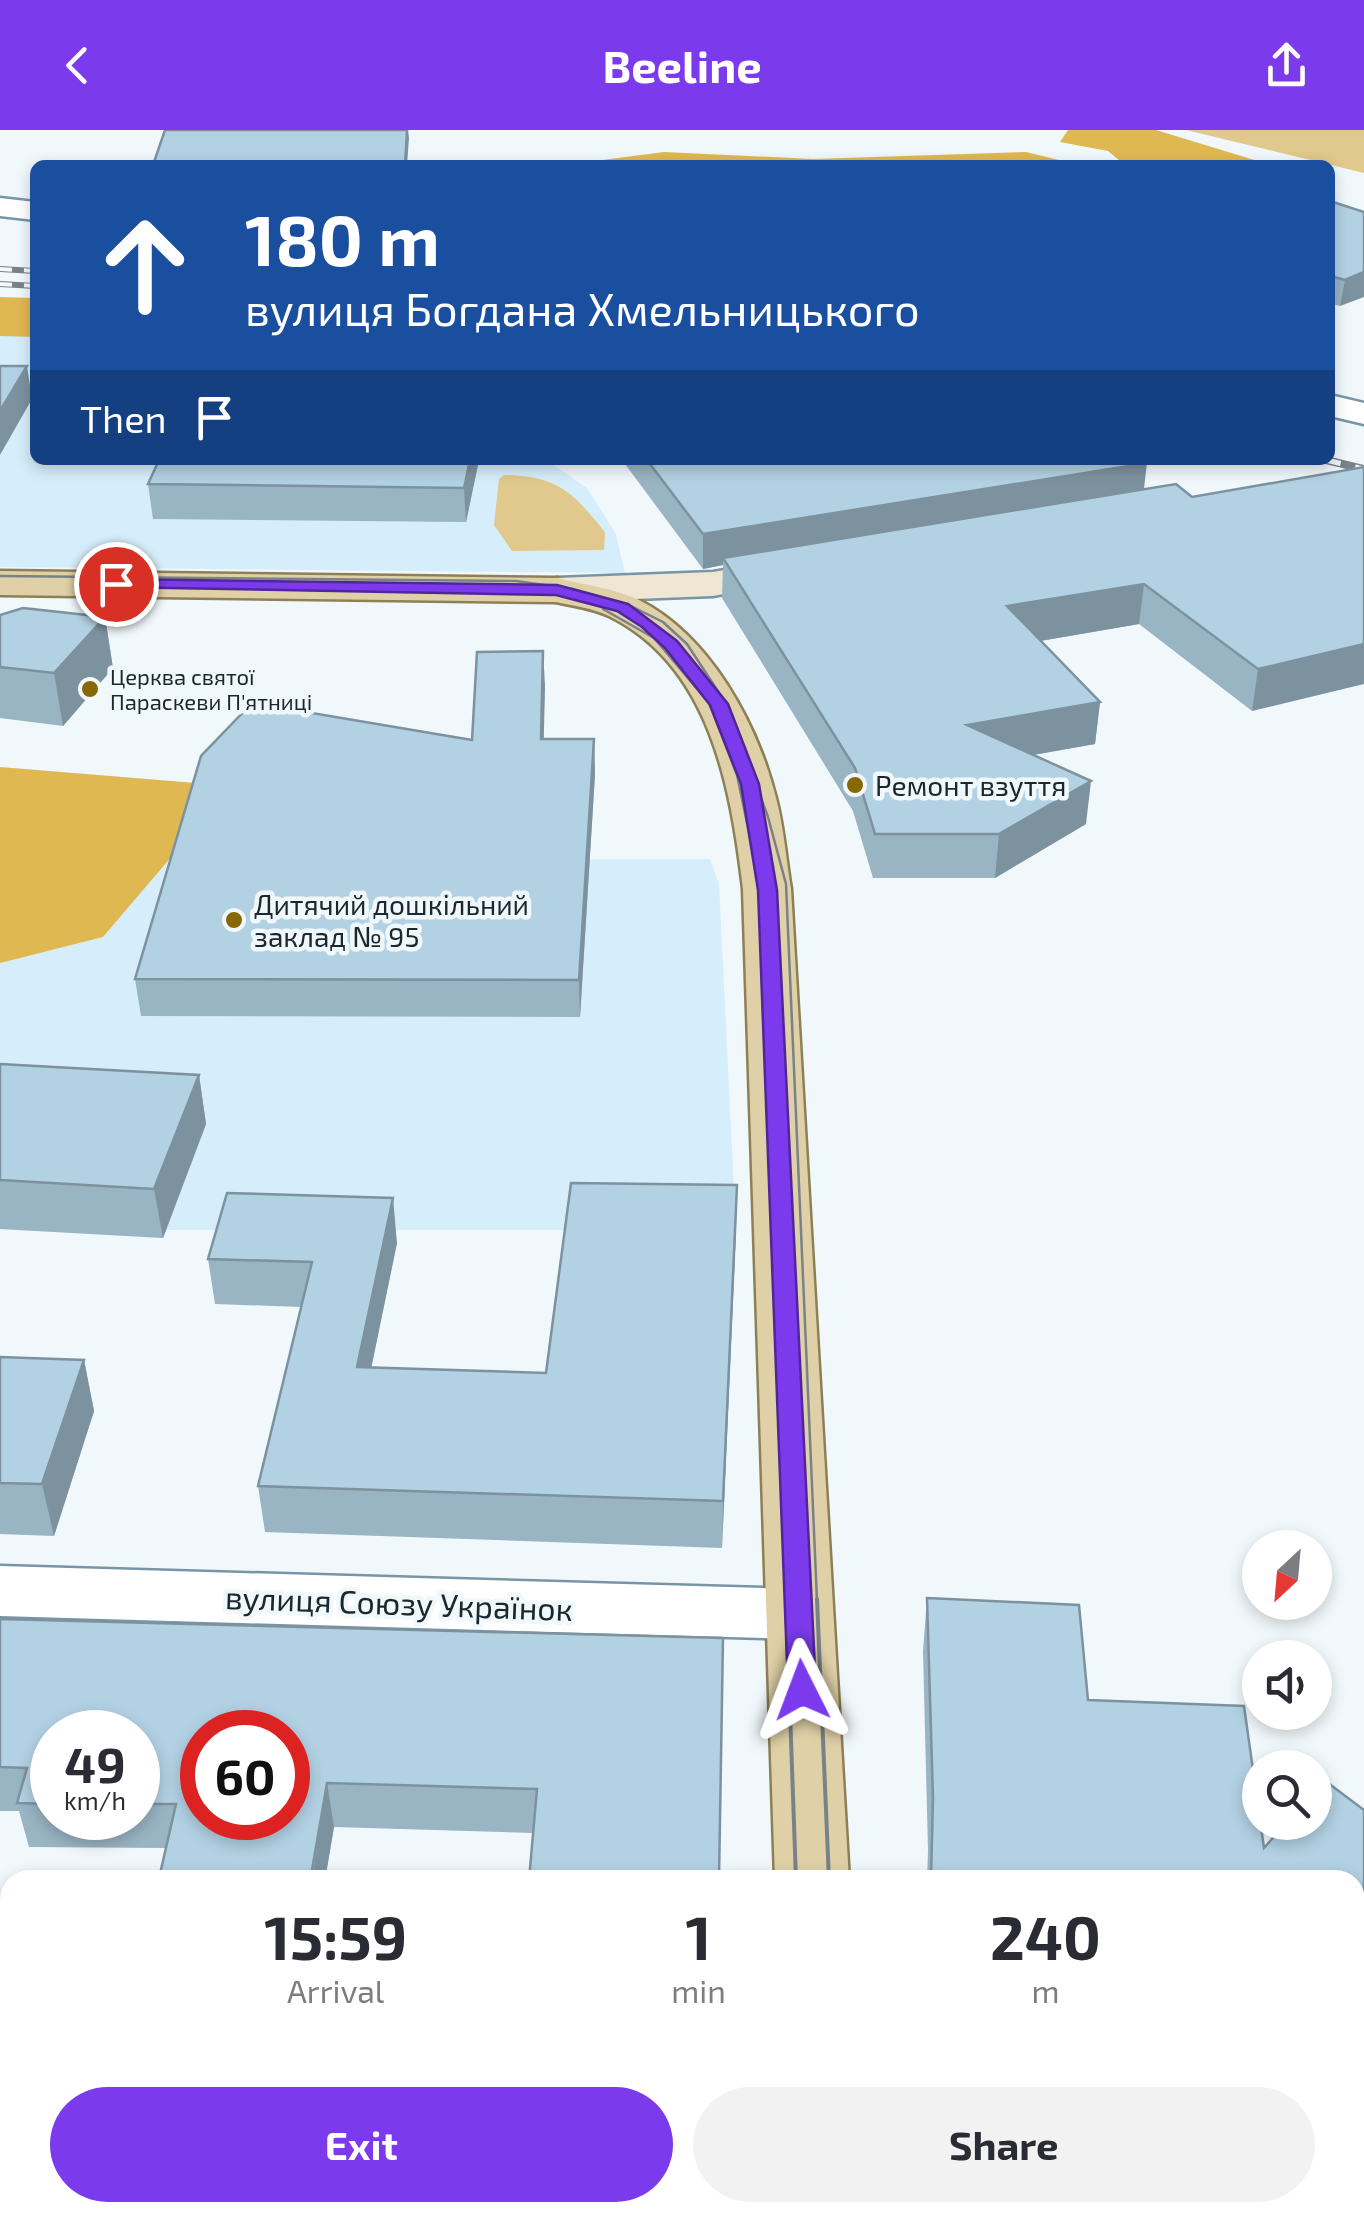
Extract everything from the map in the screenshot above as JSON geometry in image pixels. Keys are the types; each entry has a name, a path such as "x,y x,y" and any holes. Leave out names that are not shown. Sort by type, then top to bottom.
{"main road":[{"path":"0,583 557,590 714,584 840,563"},
{"path":"557,590 622,608 671,644 719,704 750,784 768,890 811,1870"}],"street":[{"path":"0,208 30,211"},
{"path":"1335,406 1364,414"},
{"name":"вулиця Союзу Українок","path":"0,1591 798,1614"}],"shaded area":[{"path":"1068,130 1156,130 1254,160 1119,160 1108,151 1060,142"},
{"path":"1186,130 1364,130 1364,173 1335,166 1335,160 1310,160"},
{"path":"664,152 813,159 1026,152 1059,160 602,160"},
{"path":"0,297 30,298 30,337 0,336"},
{"path":"0,326 30,327 30,465 553,465 587,488 616,534 625,573 0,567"},
{"path":"504,475 551,483 573,497 605,532 604,550 512,551 494,525 499,479"},
{"path":"0,767 348,795 336,861 710,859 719,884 736,1230 166,1230 163,1238 0,1229"},
{"path":"0,767 305,792 178,849 103,937 0,963"}],"building":[{"path":"165,130 407,130 405,160 155,160"},
{"path":"1335,203 1364,212 1364,272 1345,280 1335,277"},
{"path":"0,366 27,366 0,411"},
{"path":"157,465 469,465 464,488 148,484"},
{"path":"651,465 1134,465 703,534"},
{"path":"1364,467 1364,644 1258,669 1144,584 1007,606 1100,702 967,725 1091,781 999,834 875,834 855,768 723,558 1176,484 1192,497"},
{"path":"23,608 105,617 54,673 0,667 0,615"},
{"path":"543,651 541,739 594,739 579,980 135,979 201,756 252,703 472,740 477,652"},
{"path":"0,1064 199,1075 154,1189 0,1180"},
{"path":"571,1183 737,1185 723,1501 258,1486 312,1262 208,1259 227,1193 393,1198 357,1367 546,1373"},
{"path":"0,1357 84,1360 42,1484 0,1483"},
{"path":"927,1598 1079,1605 1088,1700 1242,1706 1242,1730 1247,1730 1250,1750 1242,1750 1242,1840 1263,1840 1264,1848 1271,1840 1332,1840 1332,1786 1364,1810 1364,1870 931,1870"},
{"path":"0,1619 723,1638 719,1870 530,1870 537,1789 327,1783 312,1870 161,1870 176,1804 160,1804 160,1710 30,1710 30,1803 17,1803 27,1768 0,1767"}],"tram line":[{"path":"0,576 516,581 573,589 629,605 663,622 687,644 727,705 768,817 786,884 817,1601"},
{"path":"603,609 654,638 709,703 737,775 759,881 786,1601"},
{"path":"786,1599 796,1870"},
{"path":"817,1599 829,1870"}],"railway":[{"path":"0,269 30,271"},
{"path":"0,284 30,286"},
{"path":"1335,462 1364,469"}],"place":[{"name":"Церква святої Параскеви П'ятниці","path":"90,689"},
{"name":"Ремонт взуття","path":"855,785"},
{"name":"Дитячий дошкільний заклад № 95","path":"234,920"}],"route":[{"path":"116,584 557,590 622,608 648,624 671,644 719,704 750,784 768,890 802,1690"}]}
